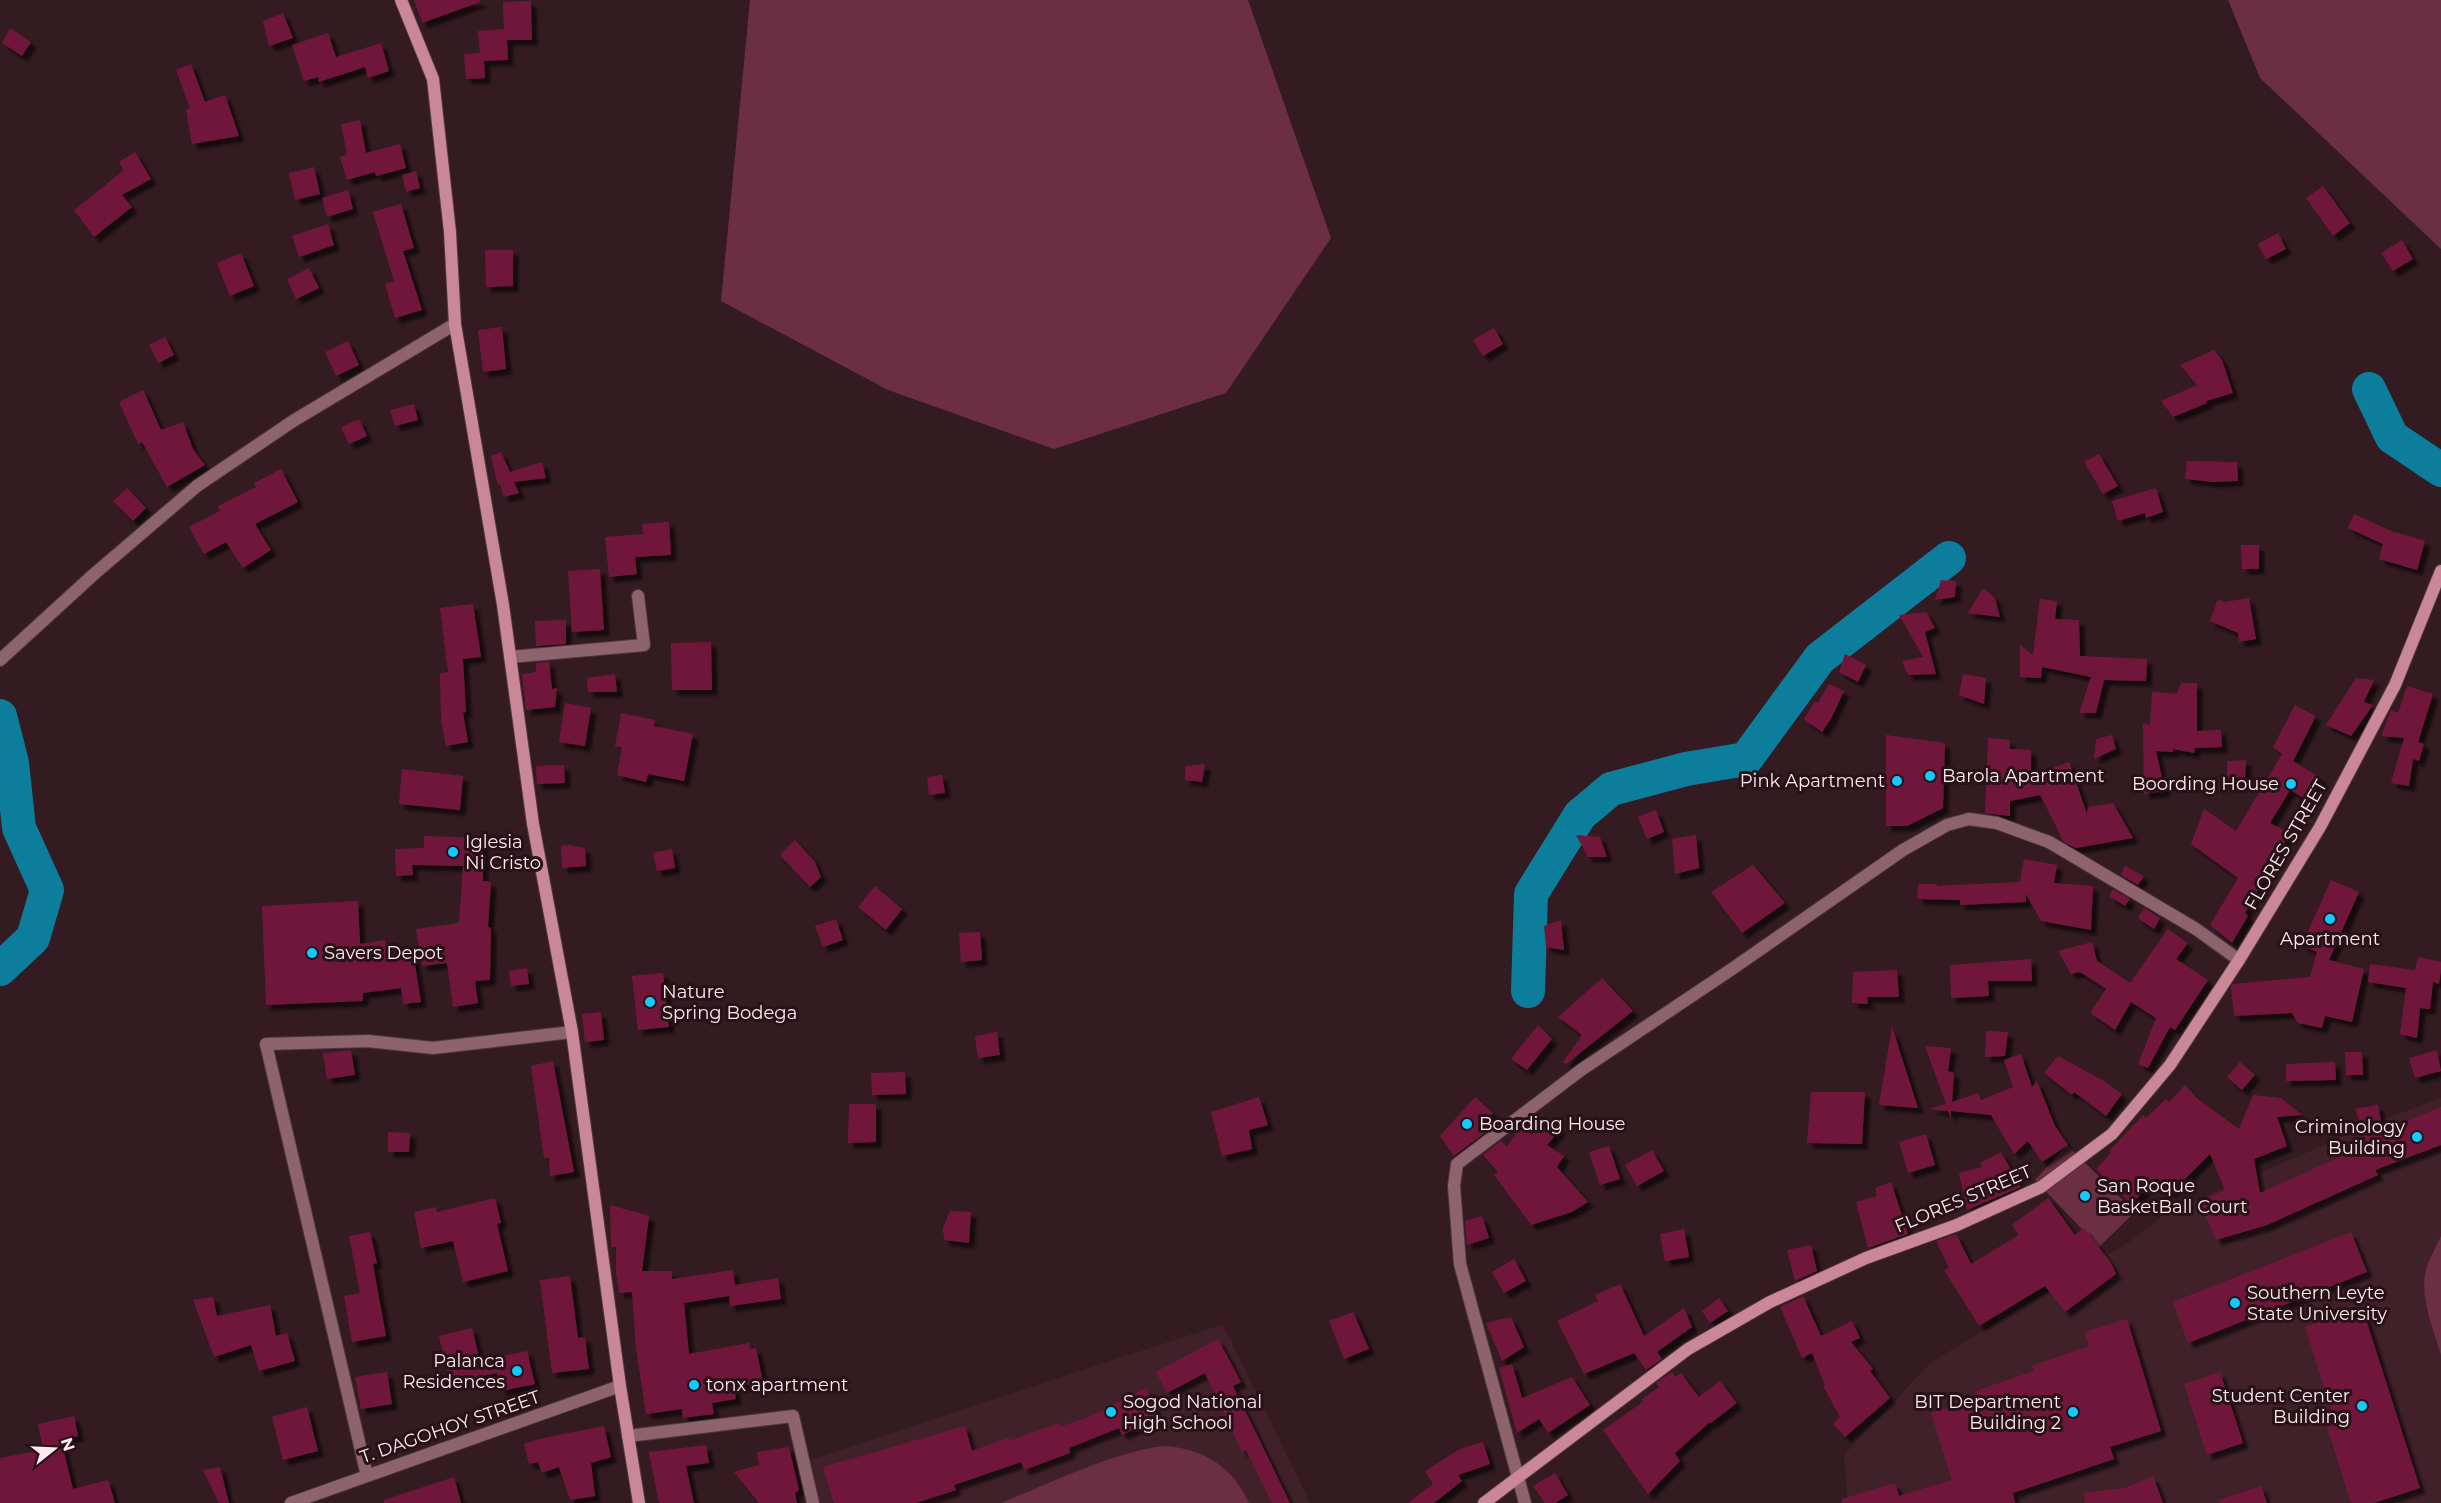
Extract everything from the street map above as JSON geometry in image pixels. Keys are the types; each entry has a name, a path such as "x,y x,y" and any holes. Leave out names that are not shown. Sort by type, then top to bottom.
{"street":[{"path":"401,0 433,79 450,232 455,324 510,657 533,824 572,1032 639,1503"},
{"path":"0,660 93,575 197,486 292,421 455,324"},
{"name":"FLORES STREET","path":"1484,1503 1688,1349 1770,1302 1866,1258 1958,1225 2041,1187 2112,1134 2170,1065 2239,960 2320,827 2395,685 2441,571"},
{"path":"510,657 644,645 638,596"},
{"path":"1525,1503 1460,1264 1454,1186 1457,1164 1581,1070 1903,850 1947,825 1969,819 1997,823 2049,842 2196,928 2239,960"},
{"path":"367,1476 266,1044 368,1041 433,1048 572,1032"},
{"name":"T. DAGOHOY STREET","path":"291,1503 621,1386"},
{"path":"628,1436 793,1416 813,1503"}],"shaded area":[{"path":"750,0 1248,0 1331,238 1226,393 1054,449 888,390 721,301"},
{"path":"2228,0 2441,0 2441,249 2260,78"},
{"name":"Southern Leyte State University","path":"2441,1098 2441,1503 1848,1503 1844,1455 1930,1363 2129,1242 2165,1214 2379,1121"},
{"name":"San Roque BasketBall Court","path":"2067,1145 2135,1212 2099,1247 2035,1180"},
{"path":"2441,1236 2441,1355 2424,1288 2427,1266"},
{"name":"Sogod National High School","path":"1223,1324 1310,1503 820,1503 810,1460"},
{"path":"1165,1446 1192,1451 1216,1462 1235,1479 1249,1503 1001,1503 1103,1461"}],"building":[{"path":"414,0 480,0 480,2 422,23"},
{"path":"531,1 532,40 507,40 508,60 484,61 485,78 466,79 464,54 480,53 478,31 504,29 503,2"},
{"path":"283,13 293,38 269,46 263,21"},
{"path":"10,28 31,42 22,56 2,43"},
{"path":"328,33 336,57 381,43 389,71 368,78 365,67 319,82 318,77 304,81 292,45"},
{"path":"191,64 205,102 225,95 239,136 192,144 186,110 190,108 176,70"},
{"path":"360,120 366,153 400,144 406,168 376,176 375,172 347,180 340,157 347,155 341,124"},
{"path":"135,152 151,179 122,195 132,207 94,237 74,210 124,170 119,162"},
{"path":"314,167 320,194 295,200 289,173"},
{"path":"416,171 420,188 406,192 402,175"},
{"path":"2323,186 2350,223 2333,236 2306,198"},
{"path":"348,190 353,209 327,217 322,198"},
{"path":"401,204 414,248 403,251 422,310 395,318 385,284 394,281 373,212"},
{"path":"328,224 334,245 299,257 292,236"},
{"path":"2278,233 2286,249 2266,259 2258,244"},
{"path":"2402,240 2413,259 2393,271 2381,253"},
{"path":"485,250 513,250 513,286 486,287"},
{"path":"241,253 254,286 230,296 217,263"},
{"path":"309,268 319,288 296,299 287,279"},
{"path":"502,327 506,369 483,372 478,330"},
{"path":"1494,328 1503,344 1483,356 1473,340"},
{"path":"165,337 174,355 158,363 149,345"},
{"path":"348,341 359,365 336,376 325,352"},
{"path":"2214,350 2222,360 2233,393 2206,401 2207,403 2173,417 2161,401 2197,385 2180,365"},
{"path":"143,390 161,430 183,422 193,449 205,465 167,487 142,442 138,444 119,402"},
{"path":"414,404 418,420 395,426 390,410"},
{"path":"359,419 367,436 349,444 341,427"},
{"path":"501,452 510,472 542,462 546,478 514,482 519,493 504,497 500,484 498,485 491,456"},
{"path":"2099,454 2118,486 2103,494 2084,462"},
{"path":"2187,461 2237,462 2238,481 2213,482 2185,479"},
{"path":"281,469 298,502 255,524 271,550 243,568 226,542 204,554 189,527 220,511 218,506 256,487 254,483"},
{"path":"127,488 146,508 133,521 113,501"},
{"path":"2156,488 2163,512 2146,518 2145,513 2118,521 2112,501"},
{"path":"2354,514 2391,531 2425,541 2417,570 2379,559 2383,544 2348,528"},
{"path":"669,522 671,555 635,557 637,574 609,577 605,537 643,534 642,524"},
{"path":"2241,545 2259,545 2259,569 2242,569"},
{"path":"600,569 604,630 572,632 568,571"},
{"path":"1941,580 1956,581 1955,597 1935,600"},
{"path":"1983,588 1995,598 2000,617 1968,613"},
{"path":"2249,598 2256,639 2239,642 2238,633 2210,621 2218,599 2225,602"},
{"path":"2040,599 2057,601 2055,619 2079,620 2080,656 2147,659 2146,681 2104,680 2096,713 2079,713 2091,677 2042,667 2041,678 2020,677 2020,645 2033,655"},
{"path":"473,604 481,657 463,659 466,712 463,713 468,742 446,746 441,719 440,673 448,672 440,608"},
{"path":"1926,612 1935,628 1925,632 1936,674 1908,675 1902,661 1923,657 1899,615"},
{"path":"566,620 566,644 536,646 535,621"},
{"path":"711,642 712,690 672,690 671,643"},
{"path":"1845,654 1866,665 1858,682 1839,672"},
{"path":"549,662 552,689 557,688 555,707 526,710 522,674 536,672 536,663"},
{"path":"615,674 617,692 588,692 587,678"},
{"path":"1963,674 1986,678 1984,704 1959,695"},
{"path":"2356,678 2374,680 2364,702 2373,705 2351,736 2326,725"},
{"path":"2181,683 2197,683 2197,731 2221,730 2222,747 2195,748 2194,753 2173,749 2173,752 2156,751 2165,791 2144,794 2143,723 2150,725 2152,692 2177,694"},
{"path":"1829,684 1844,691 1822,732 1804,719 1815,701 1818,703"},
{"path":"2407,686 2433,694 2418,742 2424,744 2419,761 2413,759 2409,786 2391,783 2404,738 2381,736 2391,710 2398,713"},
{"path":"565,703 591,708 585,746 559,742"},
{"path":"2295,705 2316,716 2293,761 2321,778 2307,800 2290,790 2270,823 2290,833 2245,913 2248,916 2232,943 2210,925 2238,878 2191,844 2204,809 2236,831 2282,754 2273,747"},
{"path":"621,713 655,720 654,726 693,734 684,781 648,774 646,782 617,775 622,747 615,746"},
{"path":"1886,735 1945,743 1943,808 1907,826 1886,826"},
{"path":"2112,735 2116,749 2094,759 2096,739"},
{"path":"1988,738 2010,740 2010,749 2031,750 2031,776 2069,762 2087,814 2088,807 2113,803 2133,838 2076,848 2064,842 2040,795 2010,801 2010,816 1985,813"},
{"path":"2246,760 2245,778 2227,777 2227,761"},
{"path":"1205,764 1202,782 1185,780 1185,766"},
{"path":"564,765 565,783 537,784 536,766"},
{"path":"402,769 463,776 460,810 399,804"},
{"path":"942,775 945,793 929,795 927,777"},
{"path":"1656,810 1664,832 1647,839 1638,817"},
{"path":"1576,835 1600,837 1607,857 1588,857"},
{"path":"1696,835 1699,868 1675,874 1672,839"},
{"path":"424,836 483,838 483,881 491,882 488,927 491,928 490,980 475,981 478,1003 453,1007 447,963 422,966 416,929 459,923 463,866 412,865 413,875 396,876 395,849 424,848"},
{"path":"795,840 815,862 821,877 810,887 780,855"},
{"path":"561,846 585,848 586,866 562,868"},
{"path":"672,849 675,868 657,871 653,853"},
{"path":"2024,859 2057,865 2054,883 2093,886 2091,930 2041,921 2026,894 2026,902 1960,905 1960,900 1917,899 1918,884 1937,884 1937,886 2020,882"},
{"path":"1753,865 1785,903 1742,933 1711,892"},
{"path":"2125,866 2144,876 2138,885 2121,875"},
{"path":"2331,880 2359,892 2329,960 2364,969 2352,1022 2325,1016 2322,1028 2298,1023 2292,1013 2234,1016 2231,987 2233,984 2310,977 2317,952 2302,945"},
{"path":"875,886 902,909 886,930 858,907"},
{"path":"2113,889 2130,899 2125,906 2109,896"},
{"name":"Savers Depot","path":"358,901 360,944 385,940 389,961 414,958 421,1002 403,1004 401,988 363,993 363,1001 266,1005 262,906"},
{"path":"2144,908 2160,918 2154,929 2138,918"},
{"path":"836,919 843,940 823,947 815,926"},
{"path":"1561,920 1564,950 1546,947 1544,926"},
{"path":"2168,929 2188,943 2176,959 2208,980 2175,1030 2170,1027 2148,1068 2138,1064 2156,1018 2131,1002 2115,1030 2090,1013 2106,989 2080,972 2071,974 2058,951 2092,942 2097,961 2130,983"},
{"path":"980,932 982,960 961,962 959,933"},
{"path":"2418,957 2441,962 2441,970 2439,984 2433,982 2430,1009 2420,1008 2417,1038 2400,1034 2406,988 2368,982 2370,964 2415,970"},
{"path":"2031,959 2032,981 1988,981 1989,996 1951,998 1950,965"},
{"path":"527,968 529,984 511,986 509,971"},
{"path":"1897,970 1899,997 1867,997 1868,1004 1852,1003 1853,972"},
{"name":"Nature Spring Bodega","path":"663,973 669,1027 638,1030 632,976"},
{"path":"1602,978 1633,1011 1566,1064 1563,1062 1582,1035 1558,1017"},
{"path":"601,1012 604,1040 585,1042 582,1014"},
{"path":"1538,1025 1552,1039 1527,1070 1511,1059"},
{"path":"1892,1027 1918,1108 1879,1105"},
{"path":"1986,1031 2008,1032 2005,1056 1985,1057"},
{"path":"997,1032 1000,1055 978,1058 975,1036"},
{"path":"1925,1046 1951,1048 1948,1071 1954,1073 1952,1102 1978,1093 1981,1100 2013,1087 2004,1060 2021,1054 2032,1087 2037,1081 2055,1126 2068,1145 2042,1162 2028,1141 2014,1154 1991,1115 1951,1111 1951,1119 1948,1111 1929,1109 1946,1104"},
{"path":"351,1050 355,1075 327,1079 323,1053"},
{"path":"2437,1050 2441,1071 2415,1078 2409,1058"},
{"path":"2345,1052 2362,1052 2363,1075 2346,1075"},
{"path":"2058,1056 2104,1081 2122,1094 2106,1116 2074,1092 2072,1095 2044,1073"},
{"path":"553,1061 574,1172 550,1176 549,1158 544,1158 531,1066"},
{"path":"2240,1062 2255,1075 2242,1090 2227,1077"},
{"path":"2335,1062 2336,1080 2286,1081 2286,1064"},
{"path":"905,1072 906,1094 872,1095 871,1073"},
{"path":"2185,1085 2198,1099 2239,1129 2253,1095 2281,1098 2302,1115 2277,1117 2287,1146 2254,1159 2260,1193 2368,1144 2355,1109 2378,1105 2383,1131 2441,1107 2441,1145 2375,1170 2378,1175 2267,1225 2216,1240 2200,1201 2225,1190 2210,1154 2171,1193 2157,1178 2131,1204 2096,1169 2111,1153 2109,1151 2143,1115 2146,1118 2166,1099 2169,1102"},
{"path":"1811,1092 1865,1092 1862,1144 1807,1143"},
{"path":"1259,1097 1268,1125 1249,1130 1252,1149 1222,1156 1211,1112"},
{"name":"Boarding House","path":"1475,1097 1493,1113 1485,1123 1490,1129 1454,1156 1440,1136"},
{"path":"849,1104 876,1104 876,1142 848,1143"},
{"path":"1548,1117 1561,1129 1547,1145 1564,1156 1557,1167 1588,1202 1572,1212 1531,1225 1494,1175 1498,1172 1483,1155 1501,1141 1507,1147 1520,1127 1532,1135"},
{"path":"388,1132 410,1133 409,1152 388,1152"},
{"path":"1926,1134 1935,1165 1908,1173 1899,1142"},
{"path":"1609,1146 1620,1179 1600,1185 1589,1152"},
{"path":"1652,1150 1664,1171 1637,1186 1625,1165"},
{"path":"2001,1152 2021,1187 1967,1210 1959,1173 1982,1167 1980,1163"},
{"path":"1891,1182 1908,1234 1868,1248 1856,1202 1877,1196 1875,1188"},
{"path":"495,1198 501,1223 497,1224 508,1271 463,1282 453,1241 421,1248 414,1212 436,1207 437,1212"},
{"path":"2048,1198 2075,1235 2084,1228 2111,1263 2116,1274 2065,1312 2045,1286 1979,1326 1944,1270 1949,1268 1936,1241 1956,1234 1971,1264 2019,1235 2012,1225"},
{"path":"610,1205 649,1216 642,1271 672,1271 672,1279 733,1270 735,1285 778,1278 781,1299 730,1306 729,1296 684,1303 689,1354 749,1343 750,1349 756,1348 763,1382 734,1387 736,1399 712,1403 714,1414 683,1418 682,1409 646,1414 636,1348 632,1292 619,1293 616,1247 611,1247"},
{"path":"950,1211 971,1212 969,1243 944,1240 943,1228"},
{"path":"1482,1216 1489,1238 1467,1245 1465,1221"},
{"path":"1684,1229 1689,1257 1665,1261 1660,1234"},
{"path":"370,1232 377,1263 373,1264 386,1336 352,1342 344,1296 360,1293 349,1236"},
{"path":"2351,1232 2367,1272 2188,1343 2173,1302"},
{"path":"1811,1245 1817,1271 1795,1281 1787,1250"},
{"path":"1514,1259 1526,1281 1504,1293 1492,1272"},
{"path":"570,1276 578,1338 585,1337 589,1369 552,1373 540,1280"},
{"path":"1620,1284 1644,1336 1684,1308 1692,1327 1657,1352 1662,1359 1646,1370 1634,1353 1584,1374 1557,1321 1598,1301 1595,1295"},
{"path":"1803,1296 1821,1336 1852,1321 1860,1338 1851,1342 1873,1369 1870,1371 1890,1398 1845,1437 1833,1424 1840,1417 1823,1386 1825,1385 1812,1353 1802,1358 1780,1307"},
{"path":"213,1297 217,1316 270,1305 276,1336 287,1333 295,1361 259,1371 251,1345 214,1357 193,1300"},
{"path":"1719,1298 1728,1311 1710,1323 1702,1311"},
{"name":"Student Center Building","path":"2362,1307 2420,1488 2374,1503 2351,1503 2324,1417 2333,1414 2305,1327"},
{"path":"1353,1312 1369,1349 1344,1359 1329,1321"},
{"path":"1511,1317 1524,1347 1502,1361 1486,1323"},
{"path":"2127,1319 2161,1431 2110,1447 2114,1459 2013,1493 2015,1503 1842,1503 1842,1499 1895,1483 1899,1496 1952,1480 1931,1413 1978,1398 1976,1391 2034,1371 2032,1366 2089,1346 2085,1332"},
{"path":"472,1328 480,1361 527,1351 535,1384 501,1391 497,1373 450,1383 439,1336"},
{"path":"1218,1339 1241,1382 1233,1386 1290,1503 1272,1503 1246,1450 1242,1452 1205,1373 1167,1393 1156,1372"},
{"path":"1512,1364 1522,1398 1572,1377 1590,1405 1548,1433 1539,1419 1517,1433 1499,1368"},
{"path":"387,1372 392,1404 361,1409 355,1377"},
{"path":"1672,1372 1675,1377 1681,1373 1699,1397 1720,1381 1737,1403 1710,1422 1675,1453 1680,1461 1648,1494 1603,1430 1643,1402 1642,1399 1659,1387 1656,1383"},
{"path":"2220,1372 2243,1443 2207,1455 2184,1384"},
{"path":"1146,1388 1159,1417 1122,1435 1119,1428 1069,1448 1070,1453 1024,1470 1021,1462 954,1485 956,1490 916,1503 834,1503 823,1467 965,1426 972,1451 1008,1438 1009,1441 1059,1423 1060,1427 1089,1417"},
{"path":"307,1407 318,1451 283,1460 272,1417"},
{"path":"74,1416 78,1436 61,1440 73,1489 108,1480 115,1503 0,1503 0,1458 43,1448 38,1424"},
{"path":"604,1426 611,1457 591,1463 595,1496 570,1500 559,1467 542,1473 538,1462 529,1464 524,1444"},
{"path":"1483,1442 1490,1464 1458,1475 1462,1481 1434,1503 1408,1503 1433,1484 1425,1471 1460,1449"},
{"path":"706,1445 709,1463 686,1466 694,1503 659,1503 649,1452"},
{"path":"789,1447 799,1490 795,1493 797,1503 759,1503 734,1472 759,1465 757,1452"},
{"path":"220,1467 229,1503 219,1503 203,1470"},
{"path":"1555,1473 1568,1495 1555,1503 1545,1503 1533,1486"},
{"path":"2153,1476 2163,1503 2085,1503 2084,1493 2125,1488"},
{"path":"454,1477 461,1503 384,1503 384,1500"},
{"path":"2261,1486 2267,1503 2220,1503 2219,1500"}],"waterway":[{"path":"2369,389 2392,437 2441,470"},
{"path":"1528,991 1531,894 1580,815 1611,789 1686,769 1746,759 1820,658 1949,558"},
{"path":"0,716 12,763 19,828 47,890 33,938 0,969"}],"place":[{"name":"Barola Apartment","path":"1930,776"},
{"name":"Pink Apartment","path":"1897,781"},
{"name":"Boording House","path":"2291,784"},
{"name":"Iglesia Ni Cristo","path":"453,852"},
{"name":"Apartment","path":"2330,919"},
{"name":"Savers Depot","path":"312,953"},
{"name":"Nature Spring Bodega","path":"650,1002"},
{"name":"Boarding House","path":"1467,1124"},
{"name":"Criminology Building","path":"2417,1137"},
{"name":"San Roque BasketBall Court","path":"2085,1196"},
{"name":"Southern Leyte State University","path":"2235,1303"},
{"name":"Palanca Residences","path":"517,1371"},
{"name":"tonx apartment","path":"694,1385"},
{"name":"Student Center Building","path":"2362,1406"},
{"name":"Sogod National High School","path":"1111,1412"},
{"name":"BIT Department Building 2","path":"2073,1412"}]}
